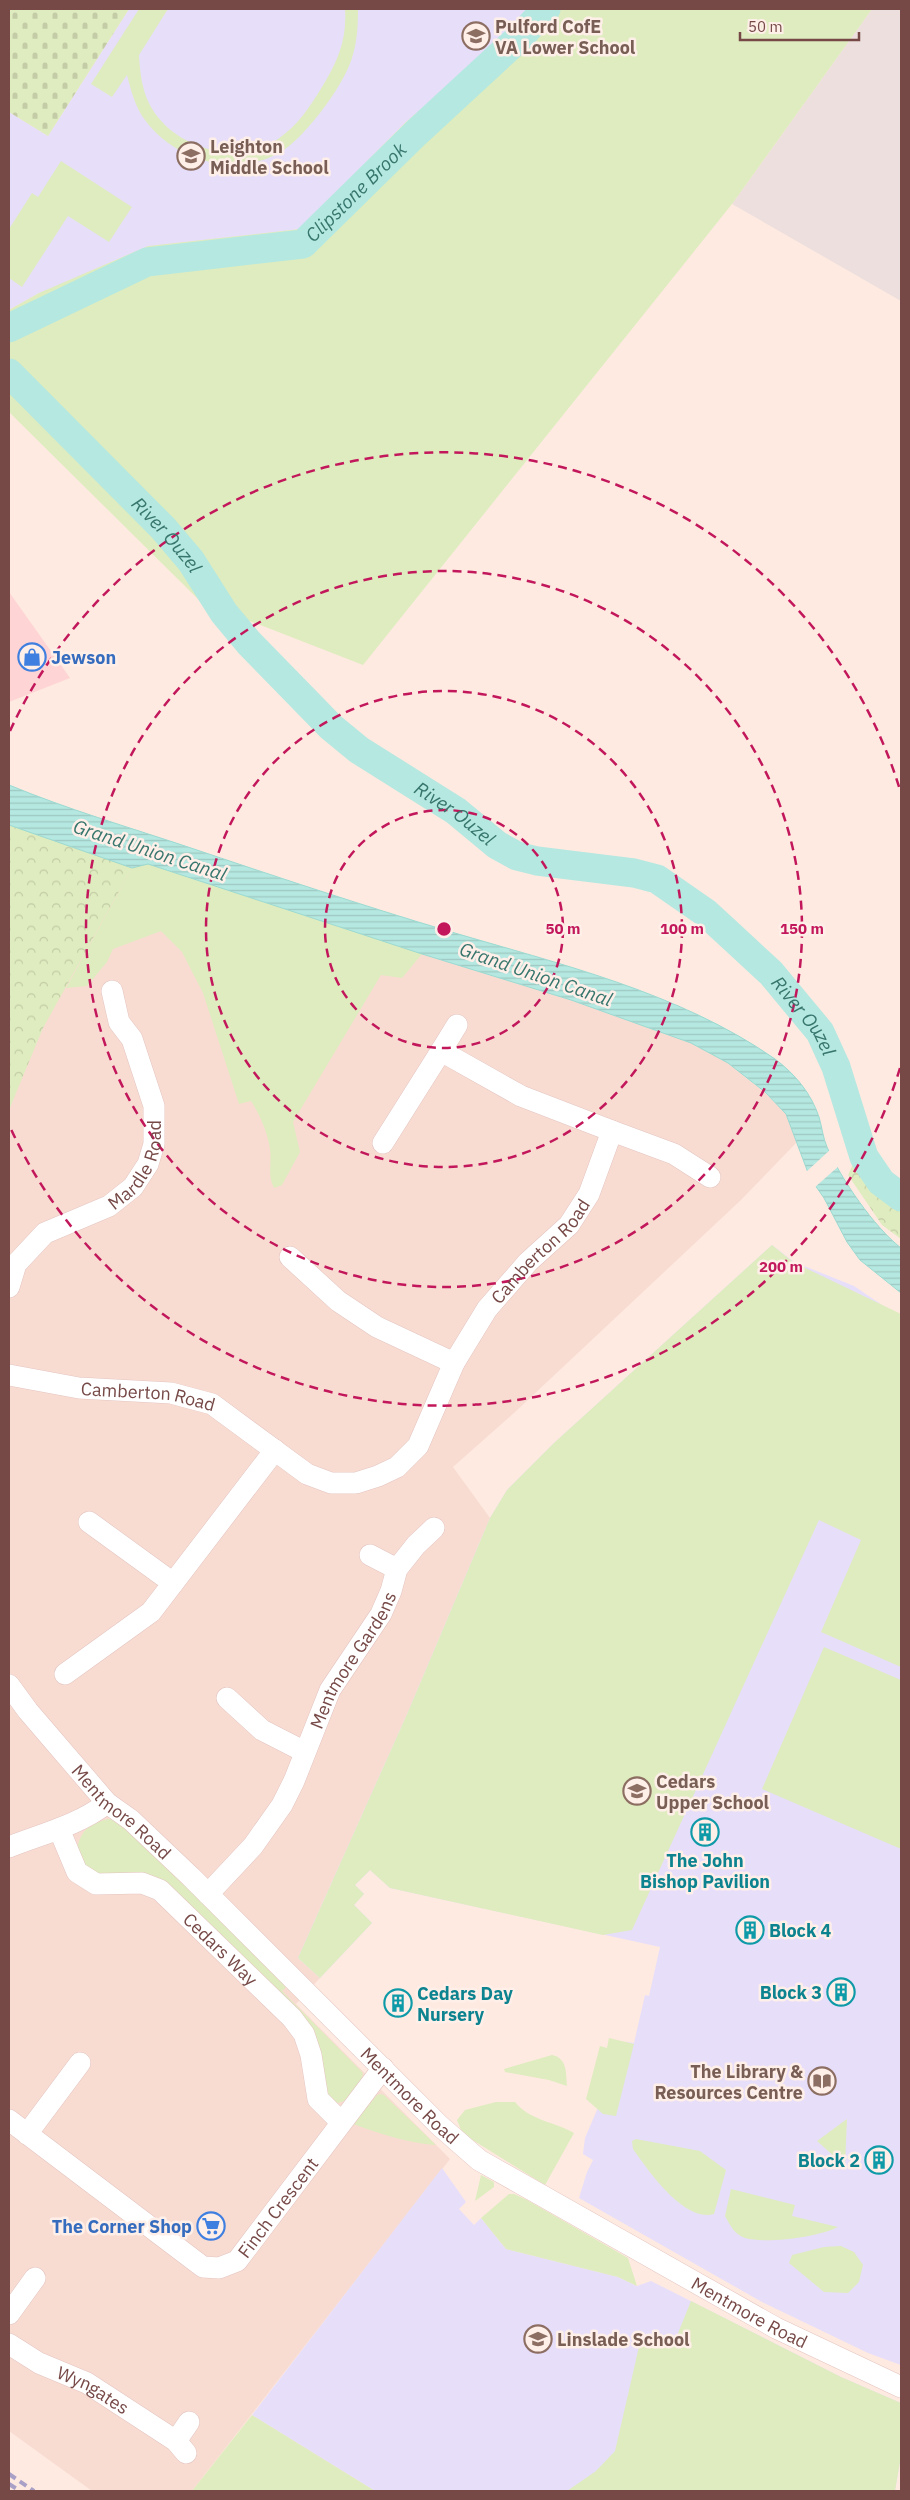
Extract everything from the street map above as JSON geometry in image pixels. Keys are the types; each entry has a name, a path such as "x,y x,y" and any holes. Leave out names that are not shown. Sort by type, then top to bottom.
{"street":[{"name":"Mardle Road","path":"9,1287 16,1264 45,1233 109,1206 133,1187 148,1164 154,1144 154,1106 132,1039 120,1022 112,991"},
{"path":"383,1143 457,1026"},
{"path":"441,1050 522,1096 674,1154 710,1177"},
{"name":"Camberton Road","path":"9,1368 79,1388 170,1393 212,1404 308,1474 331,1483 356,1483 378,1476 397,1467 418,1446 430,1423 454,1363 487,1309 528,1262 569,1225 589,1194 612,1131"},
{"path":"290,1257 338,1301 378,1326 454,1363"},
{"path":"65,1674 151,1612 275,1450"},
{"path":"89,1522 173,1583"},
{"name":"Mentmore Gardens","path":"208,1894 269,1826 282,1805 330,1690 381,1614 392,1590 397,1569 416,1545 434,1528"},
{"name":"Mentmore Gardens","path":"370,1555 397,1569"},
{"name":"Mentmore Road","path":"9,1686 107,1803 131,1820 208,1894 438,2125 479,2160 776,2328 901,2387"},
{"name":"Mentmore Gardens","path":"227,1698 262,1730 305,1752"},
{"path":"9,1846 59,1829 98,1810 107,1803"},
{"name":"Cedars Way","path":"59,1829 77,1872 96,1884 142,1884 160,1890 292,2018 304,2034 311,2056 318,2099 342,2122"},
{"path":"27,2134 80,2063"},
{"name":"Finch Crescent","path":"9,2120 203,2267 219,2268 237,2261 383,2068"},
{"path":"9,2314 35,2278"},
{"name":"Wyngates","path":"9,2344 39,2364 87,2383 181,2447 189,2422"}],"shaded area":[{"name":"Leighton Middle School","path":"129,9 533,9 513,30 406,122 300,229 233,238 39,293 9,310 9,112 48,136"},
{"path":"872,9 901,9 901,301 732,204"},
{"name":"Jewson","path":"9,592 70,678 9,702"},
{"path":"9,825 33,835 148,864 422,954 571,1000 691,1043 728,1063 764,1092 786,1114 798,1141 741,1200 514,1413 453,1467 490,1518 408,1712 298,1958 320,1978 296,2004 450,2159 192,2491 92,2491 9,2431"},
{"name":"Cedars Upper School","path":"772,1245 794,1262 854,1286 901,1318 901,2365 868,2353 762,2302 579,2198 593,2160 583,2154 585,2138 626,2042 634,2043 645,1995 649,1996 660,1947 390,1888 370,1870 355,1885 364,1894 354,1905 372,1923 320,1978 298,1958 408,1712 490,1518 507,1490 554,1443"},
{"name":"Linslade School","path":"442,2168 466,2202 459,2209 474,2225 481,2218 506,2249 618,2277 637,2286 651,2281 841,2377 901,2403 901,2456 895,2491 375,2491 252,2415"}],"green space":[{"path":"9,9 129,9 48,136 9,112"},
{"path":"139,9 168,9 139,55 145,95 151,107 162,122 175,134 191,143 208,149 226,152 262,147 285,134 303,116 337,59 343,40 345,9 358,9 357,35 351,61 339,85 321,112 299,137 279,153 262,160 243,164 224,164 188,155 172,146 157,134 139,110 127,75 112,97 91,84"},
{"path":"533,9 872,9 732,204 363,665 201,602 9,412 9,310 39,293 148,246 300,229 406,122 513,30"},
{"path":"61,161 132,207 109,242 68,216 22,287 9,278 9,229 32,193 38,197"},
{"path":"9,825 132,868 43,1028 9,1110"},
{"path":"148,864 422,954 402,978 381,975 293,1122 300,1152 282,1185 274,1188 272,1183 269,1143 257,1112 251,1101 239,1104 203,993 182,952 161,931 113,949 107,962 87,986 66,988 132,868"},
{"path":"854,1162 893,1206 901,1210 901,1239 882,1225 848,1175"},
{"path":"772,1245 793,1262 901,1314 901,1667 821,1632 861,1540 819,1520 632,1930 603,1935 390,1888 370,1870 355,1885 364,1894 354,1905 372,1923 320,1978 298,1958 408,1712 490,1518 507,1490 554,1443"},
{"path":"824,1647 901,1680 901,1849 762,1789"},
{"path":"108,1819 117,1820 289,1984 282,1991 363,2073 358,2088 352,2096 338,2103 324,2095 317,2054 170,1890 92,1878 77,1849 81,1837 87,1829 96,1823"},
{"path":"609,2038 634,2044 616,2116 603,2114 586,2099 600,2046 607,2048"},
{"path":"552,2055 561,2059 565,2066 567,2086 549,2080 505,2072 504,2069"},
{"path":"381,2094 436,2145 384,2135 353,2124 377,2095"},
{"path":"496,2102 515,2102 527,2113 574,2133 545,2185 471,2139 461,2130 457,2120 465,2110"},
{"path":"847,2119 845,2166 817,2141"},
{"path":"636,2139 700,2151 726,2170 714,2214 703,2215 691,2211 668,2193 633,2149 632,2141"},
{"path":"481,2175 494,2182 494,2187 475,2201"},
{"path":"731,2189 795,2205 792,2216 838,2227 818,2234 779,2240 745,2238 735,2232 725,2216"},
{"path":"509,2194 514,2194 527,2200 628,2258 637,2286 618,2277 506,2249 481,2218"},
{"path":"841,2246 854,2252 863,2265 859,2282 848,2293 824,2292 789,2263 792,2255 824,2247"},
{"path":"691,2301 841,2377 901,2403 901,2456 895,2491 567,2491 596,2471 615,2451 641,2338 672,2348"},
{"path":"252,2415 375,2491 192,2491"}],"water":[{"name":"Grand Union Canal","path":"9,785 75,810 318,890 617,982 699,1015 738,1036 775,1059 796,1078 807,1092 816,1108 827,1147 849,1187 880,1228 901,1248 901,1293 860,1260 847,1242 824,1198 810,1178 786,1114 765,1092 728,1063 691,1043 571,1000 422,954 148,864 132,868 9,825"}],"pier":[{"path":"831,1149 840,1165 814,1188 806,1172"}],"waterway":[{"name":"Clipstone Brook","path":"9,328 147,262 303,244 416,133 521,36 546,9"},
{"name":"River Ouzel","path":"9,373 163,528 191,561 224,613 249,643 331,727 359,750 456,811 497,845 517,856 537,861 634,873 657,879 706,913 731,936 771,973 820,1032 836,1067 864,1157 881,1182 901,1197"}],"railway":[{"path":"9,2474 34,2491"},
{"path":"9,2484 20,2491"}],"place":[{"name":"Pulford CofE VA Lower School","path":"476,36"},
{"name":"Leighton Middle School","path":"191,156"},
{"name":"Jewson","path":"32,657"},
{"name":"Cedars Upper School","path":"637,1791"},
{"name":"The John Bishop Pavilion","path":"705,1832"},
{"name":"Block 4","path":"750,1930"},
{"name":"Block 3","path":"841,1992"},
{"name":"Cedars Day Nursery","path":"398,2003"},
{"name":"The Library & Resources Centre","path":"822,2081"},
{"name":"Block 2","path":"879,2160"},
{"name":"The Corner Shop","path":"211,2226"},
{"name":"Linslade School","path":"538,2339"}]}
